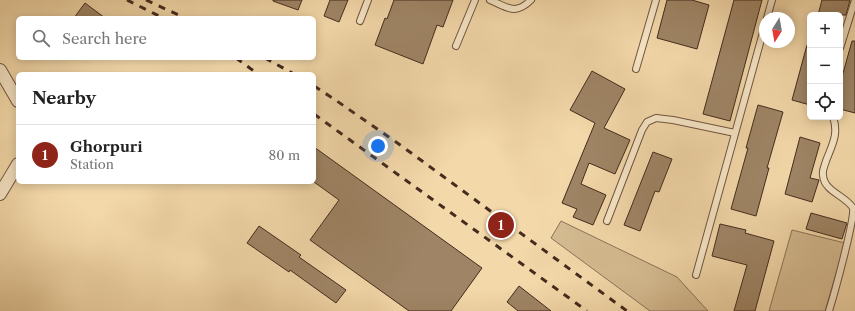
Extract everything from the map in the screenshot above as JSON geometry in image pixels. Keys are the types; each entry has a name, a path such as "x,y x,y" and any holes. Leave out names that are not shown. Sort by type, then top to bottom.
{"street":[{"path":"0,70 16,98"},
{"path":"0,194 16,167"}],"lane":[{"path":"360,21 368,0"},
{"path":"456,46 476,0"},
{"path":"490,0 512,10 519,9 531,0"},
{"path":"636,68 656,0"},
{"path":"769,12 772,0"},
{"path":"843,38 855,0"},
{"path":"696,275 759,47"},
{"path":"607,221 642,130 647,122 656,118 673,120 735,133"},
{"path":"829,311 846,255 854,217 854,210 850,204 829,188 824,182 822,174 835,139 836,125 834,120"}],"shaded area":[{"path":"561,221 677,277 708,311 650,311 551,238"},
{"path":"792,230 845,243 825,311 769,311"}],"building":[{"path":"273,0 302,0 298,10"},
{"path":"330,0 348,0 339,22 324,16"},
{"path":"394,0 453,0 443,27 437,25 423,64 375,45 385,18 387,19"},
{"path":"667,0 692,0 709,5 697,49 657,38"},
{"path":"734,0 762,0 730,121 703,114"},
{"path":"822,0 850,0 846,15 843,15 843,12 819,12"},
{"path":"85,3 102,16 75,16"},
{"path":"852,41 855,41 855,113 843,110 843,73"},
{"path":"807,45 807,104 792,100"},
{"path":"592,71 625,89 604,128 630,140 615,174 589,163 581,184 606,195 593,225 573,217 577,209 562,203 595,123 570,110"},
{"path":"758,105 783,112 767,168 769,168 756,216 731,209"},
{"path":"800,137 820,143 810,178 819,180 812,202 785,194"},
{"path":"316,148 482,268 451,311 409,311 310,240 339,200 316,183"},
{"path":"653,152 672,159 659,192 655,191 640,231 624,225"},
{"path":"811,213 847,223 842,239 806,229"},
{"path":"720,224 746,230 745,233 774,241 755,311 734,311 747,265 712,256"},
{"path":"259,226 301,255 299,257 346,290 336,303 290,270 289,272 247,243"},
{"path":"519,286 551,311 518,311 507,302"}],"railway":[{"path":"127,0 159,16"},
{"path":"146,0 181,16"},
{"path":"239,60 255,72"},
{"path":"269,60 290,72"},
{"path":"316,87 403,147 627,311"},
{"path":"316,115 587,311"}],"place":[{"name":"Ghorpuri","path":"501,225"}]}
